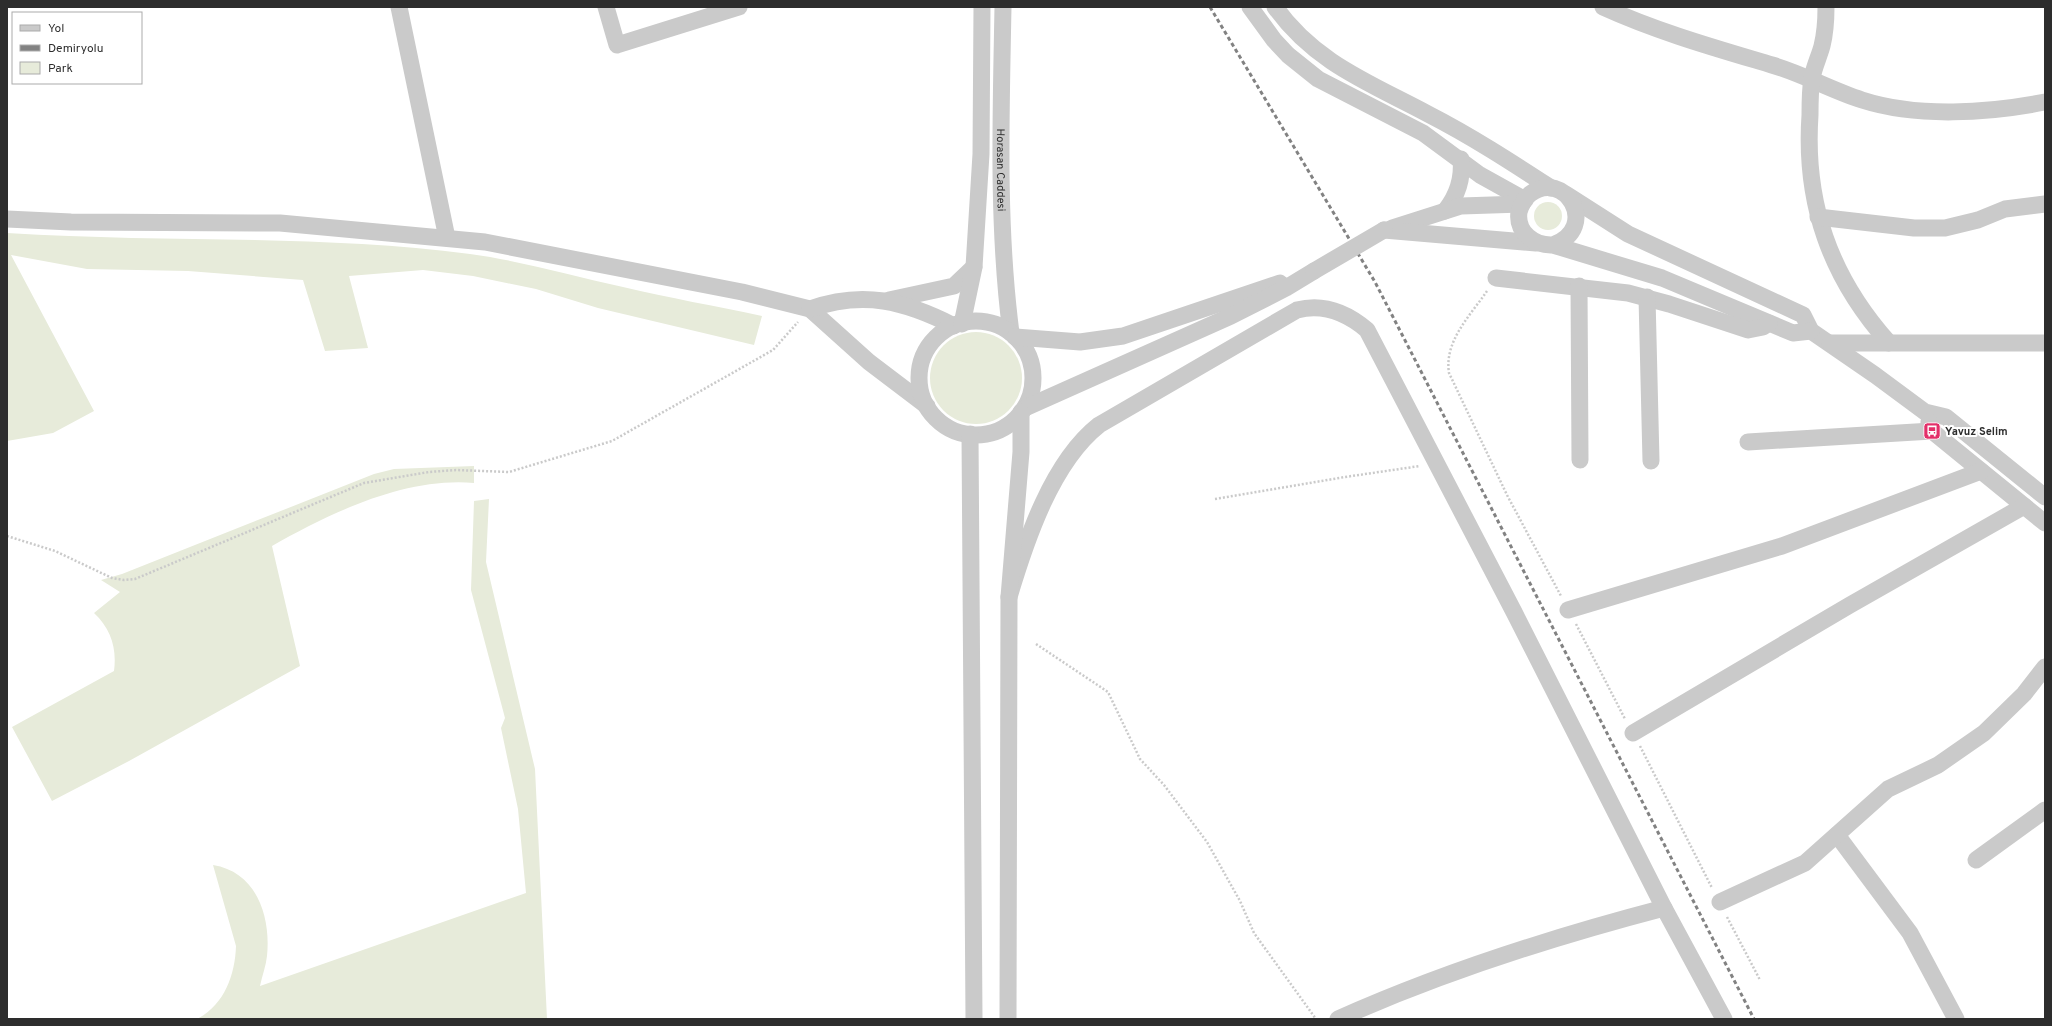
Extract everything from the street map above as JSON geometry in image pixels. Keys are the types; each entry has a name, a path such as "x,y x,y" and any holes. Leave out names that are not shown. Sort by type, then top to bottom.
{"street":[{"path":"399,7 447,238"},
{"path":"606,7 617,45 739,7"},
{"name":"Horasan Caddesi","path":"958,325 974,267 981,154 982,7"},
{"name":"Horasan Caddesi","path":"1002,7 1000,150 1005,288 1013,335"},
{"path":"1250,7 1279,45 1318,79 1423,133 1480,174 1523,202"},
{"path":"1275,7 1304,41 1339,68 1463,133 1551,188 1567,195 1628,234 1803,315 1811,331 1830,343 1925,412 1946,417 2045,497"},
{"path":"1603,7 1695,43 1773,65 1812,79 1862,100 1898,108 1966,111 2018,107 2045,102"},
{"path":"1826,7 1822,45 1812,79 1808,139 1809,160 1818,217 1827,244 1847,287 1873,326 1889,343"},
{"path":"1445,211 1460,185 1461,159"},
{"path":"1536,243 1522,231 1519,213 1523,202 1534,191 1542,188 1551,188"},
{"path":"1553,245 1569,236 1576,220 1573,202 1567,195"},
{"path":"1023,410 1238,313 1286,288 1384,230 1461,206 1523,202"},
{"path":"1818,217 1914,228 1945,228 1978,220 2005,209 2045,204"},
{"path":"7,219 71,222 280,223 447,238 500,245 742,292 810,309 869,362 927,406 942,424 952,430 970,434 987,434 998,431 1008,425 1023,410 1030,397 1033,373 1026,351 1013,335"},
{"path":"1384,230 1553,245 1662,278 1793,333 1811,331"},
{"path":"885,300 954,286 974,267"},
{"path":"927,406 920,383 923,360 935,340 958,325 977,322 989,323 1013,335 1080,342 1123,336 1314,271"},
{"path":"1496,278 1579,286 1647,297 1748,330 1763,327 1769,323"},
{"path":"1579,286 1580,460"},
{"path":"1647,297 1651,461"},
{"path":"810,309 824,304 854,298 885,300 918,310 958,325"},
{"path":"1009,597 1022,553 1037,518 1062,469 1084,436 1099,425 1297,310 1314,307 1334,310 1352,318 1367,330 1664,908 1724,1019"},
{"path":"1830,343 2045,343"},
{"path":"1008,1019 1009,597 1023,410"},
{"path":"1925,412 1932,431 2045,523"},
{"path":"1748,442 1932,431"},
{"path":"970,434 974,1019"},
{"path":"1568,610 1782,546 1981,471"},
{"path":"1633,733 1857,601 2024,506"},
{"path":"1720,902 1805,863 1888,789 1938,765 1984,733 2024,694 2045,667"},
{"path":"1976,860 2045,810"},
{"path":"1837,835 1910,933 1956,1019"},
{"path":"1338,1019 1392,996 1525,948 1664,908"}],"path":[{"path":"1496,278 1453,342 1448,357 1449,373 1507,495 1633,733 1760,980"},
{"path":"7,536 55,551 112,578 124,580 135,579 364,484 429,472 462,470 509,472 612,441 773,350 810,309"},
{"path":"1215,499 1338,478 1437,464"},
{"path":"1036,644 1108,692 1140,760 1164,785 1207,842 1240,901 1254,933 1316,1019"}],"green space":[{"path":"1548,202 1558,206 1562,216 1558,226 1548,230 1538,226 1534,216 1538,206"},
{"path":"7,233 123,238 296,241 412,248 470,254 528,265 640,291 762,316 754,345 598,308 536,289 473,276 423,270 349,276 368,348 325,351 303,280 188,271 87,269 11,255 94,411 53,433 7,441"},
{"path":"976,332 993,336 1008,346 1018,361 1022,378 1018,395 1008,410 993,420 976,424 959,420 944,410 934,395 930,378 934,361 944,346 959,336"},
{"path":"474,466 474,483 448,483 421,486 369,500 318,521 272,546 300,666 129,761 52,801 12,727 114,671 115,654 112,639 105,626 94,613 120,592 101,580 122,574 374,474 394,469"},
{"path":"489,499 486,562 535,769 547,1019 197,1019 214,1006 221,998 230,979 235,957 236,946 213,865 228,869 241,877 258,898 263,912 268,941 266,964 260,986 526,893 518,809 501,728 505,718 471,590 474,501"}],"railway":[{"path":"1210,7 1375,282 1754,1019"}],"place":[{"name":"Yavuz Selim","path":"1932,431"}]}
